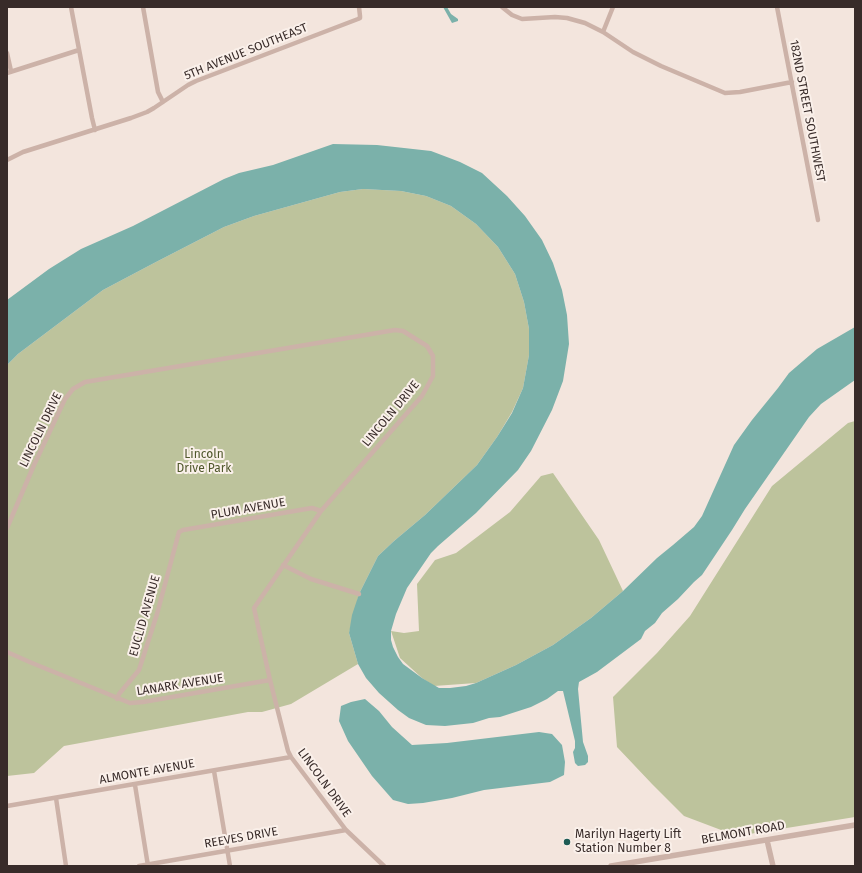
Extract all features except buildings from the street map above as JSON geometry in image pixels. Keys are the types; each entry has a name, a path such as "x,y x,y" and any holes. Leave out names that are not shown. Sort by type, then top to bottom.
{"street":[{"path":"71,7 95,130"},
{"path":"143,7 158,92 163,102"},
{"name":"5TH AVENUE SOUTHEAST","path":"7,160 23,152 147,112 196,81 360,18 359,7"},
{"path":"502,7 517,18 567,18 585,23 603,32 633,52 661,66 725,93 740,92 792,82"},
{"path":"603,32 613,7"},
{"name":"182ND STREET SOUTHWEST","path":"777,7 818,220"},
{"path":"7,53 9,72 79,50"},
{"name":"LINCOLN DRIVE","path":"7,528 34,465 65,399 73,389 85,382 395,330 403,331 427,346 433,356 433,376 422,396 321,511 254,608 270,680 290,757 346,830 384,866"},
{"name":"PLUM AVENUE","path":"179,532 183,530 312,508 321,511"},
{"name":"EUCLID AVENUE","path":"117,699 119,694 139,670 157,614 179,532"},
{"path":"283,565 311,579 359,594"},
{"name":"LANARK AVENUE","path":"7,652 117,699 130,703 270,680"},
{"name":"ALMONTE AVENUE","path":"7,806 290,757"},
{"path":"214,771 230,866"},
{"path":"134,785 148,865"},
{"path":"56,798 66,866"},
{"name":"BELMONT ROAD","path":"611,866 855,825"},
{"name":"REEVES DRIVE","path":"139,866 346,830"},
{"path":"767,840 773,866"}],"green space":[{"name":"Lincoln Drive Park","path":"363,189 401,191 426,196 451,206 476,224 498,247 515,274 524,302 529,329 529,355 523,388 512,412 497,437 477,465 425,515 378,556 359,594 349,633 358,664 291,704 262,712 248,712 64,746 34,773 7,776 7,365 18,354 103,290 224,227 254,216 340,192"},
{"path":"855,421 855,817 737,836 684,816 617,747 613,697 657,653 690,616 772,486 848,423"},
{"path":"553,473 599,540 623,591 591,618 553,645 516,665 476,683 434,686 422,678 400,658 391,631 404,633 419,631 417,584 435,560 456,553 510,512 541,476"}],"water":[{"path":"443,7 447,7 451,14 458,19 458,21 452,23"},
{"path":"333,144 377,145 431,151 460,162 482,173 507,196 525,216 542,240 553,263 562,290 567,315 569,344 563,381 552,410 531,451 518,470 476,513 431,553 407,588 396,614 391,631 391,640 398,657 403,664 439,688 466,686 516,665 553,645 591,618 623,591 657,558 694,527 702,516 734,445 789,373 817,349 855,327 855,380 821,404 809,417 745,509 702,575 662,613 655,623 645,631 641,639 597,672 579,682 578,689 583,742 588,756 588,762 585,765 578,766 575,763 573,752 575,748 575,741 563,691 558,691 547,699 531,707 500,717 489,718 473,723 445,726 426,725 409,718 398,710 379,693 366,678 358,664 349,633 352,615 359,594 378,556 425,515 477,465 512,413 523,388 529,355 529,329 524,302 515,274 498,247 476,224 451,206 426,196 401,191 363,189 340,192 254,216 224,227 103,290 18,354 7,365 7,300 49,269 81,249 133,226 224,179 239,173 273,165"},
{"path":"365,699 379,711 392,727 412,745 447,743 539,732 552,734 562,745 565,762 564,775 550,782 484,790 423,803 408,804 393,800 372,776 348,741 339,721 341,706"}],"place":[{"name":"Marilyn Hagerty Lift Station Number 8","path":"567,842"}]}
